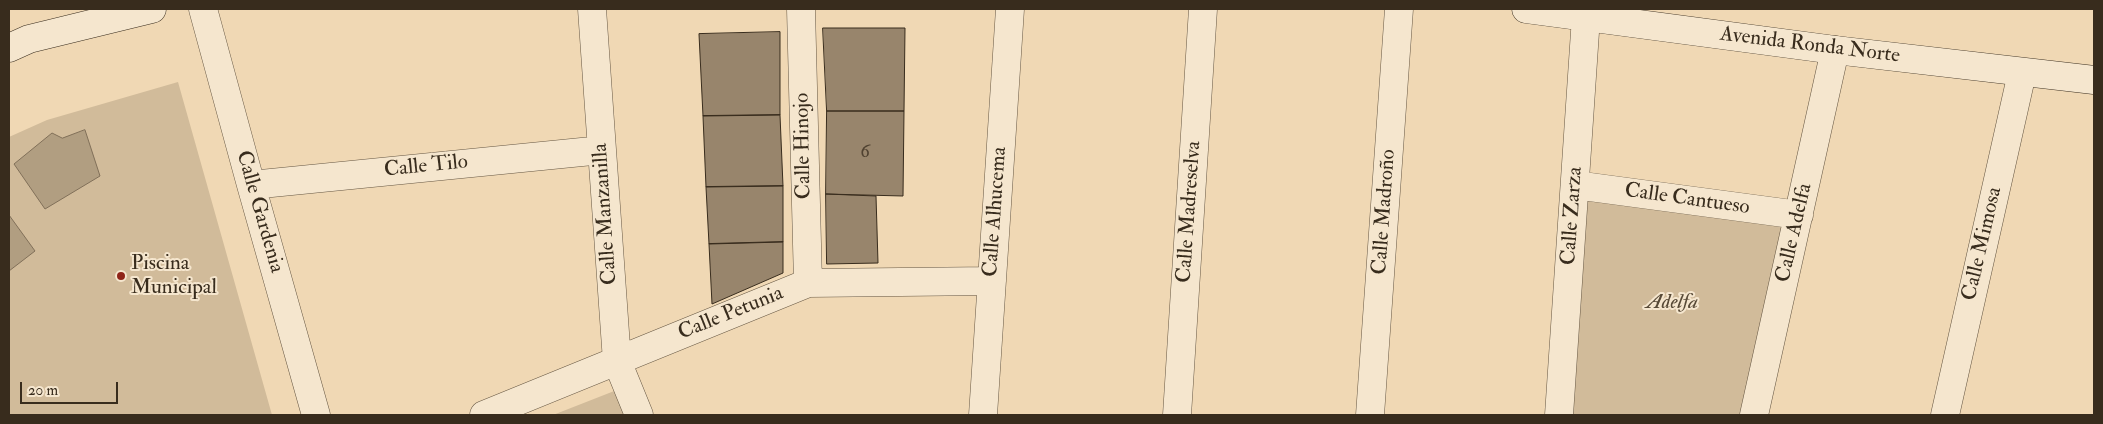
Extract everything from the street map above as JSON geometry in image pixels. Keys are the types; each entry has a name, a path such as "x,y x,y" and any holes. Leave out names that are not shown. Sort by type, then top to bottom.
{"street":[{"path":"9,48 29,39 152,9"},
{"name":"Calle Gardenia","path":"203,9 250,185 316,415"},
{"name":"Calle Manzanilla","path":"592,9 617,361 639,415"},
{"name":"Calle Hinojo","path":"800,9 808,283"},
{"name":"Calle Alhucema","path":"983,415 1010,9"},
{"name":"Calle Madreselva","path":"1177,415 1203,9"},
{"name":"Calle Madroño","path":"1370,415 1399,9"},
{"name":"Avenida Ronda Norte","path":"1526,9 1835,50 2094,80"},
{"name":"Calle Zarza","path":"1559,415 1586,17"},
{"name":"Calle Adelfa","path":"1754,415 1835,50"},
{"name":"Calle Mimosa","path":"1945,415 2022,72"},
{"name":"Calle Tilo","path":"250,185 602,150"},
{"name":"Calle Cantueso","path":"1575,185 1799,215"},
{"name":"Calle Petunia","path":"484,415 808,283 992,281"}],"green space":[{"name":"Piscina Municipal","path":"178,82 272,415 9,415 9,137 47,120"},
{"name":"Adelfa","path":"1575,185 1799,215 1754,415 1559,415"},
{"path":"627,386 633,415 553,415"}],"shaded area":[{"path":"85,130 100,176 45,209 14,164 52,133 62,138"},
{"path":"9,215 35,251 9,271"}],"building":[{"path":"823,28 905,28 904,111 827,111"},
{"path":"780,32 780,115 703,116 699,34"},
{"path":"827,111 904,111 903,196 826,194"},
{"path":"780,115 783,186 706,187 703,116"},
{"path":"783,186 783,242 709,244 706,187"},
{"path":"826,194 876,196 878,263 827,264"},
{"path":"783,242 783,273 712,304 709,244"}],"place":[{"name":"Piscina Municipal","path":"121,276"}]}
